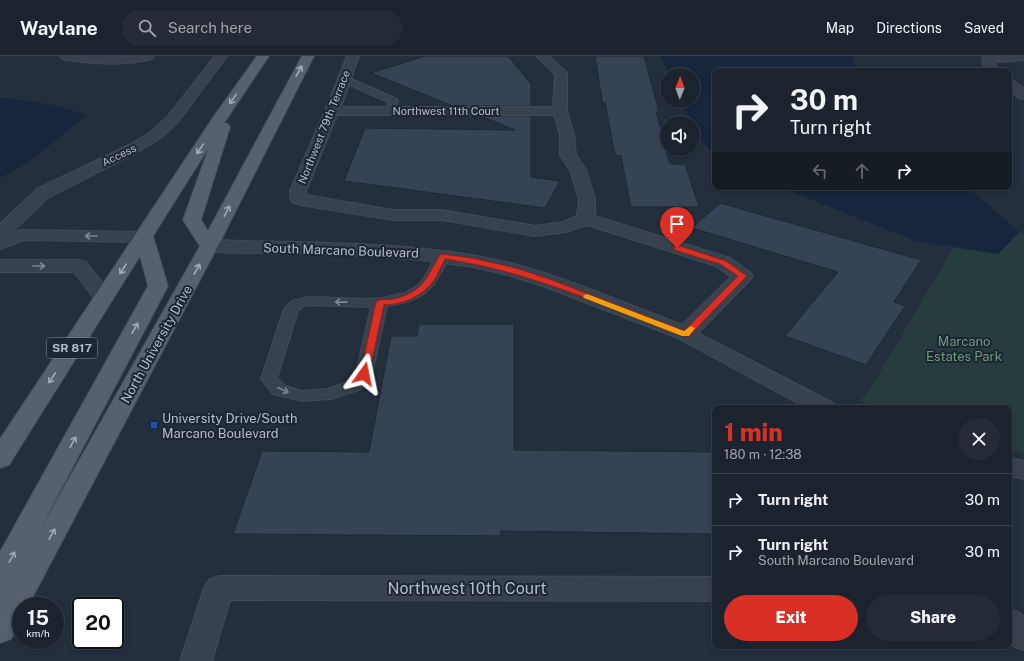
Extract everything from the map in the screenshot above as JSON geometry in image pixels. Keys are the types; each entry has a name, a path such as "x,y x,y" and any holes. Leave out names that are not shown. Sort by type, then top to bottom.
{"main road":[{"name":"SR 817","path":"0,459 221,116 263,56"},
{"name":"North University Drive","path":"18,597 209,246 308,56"},
{"path":"209,246 192,220 224,130 221,116"},
{"path":"12,601 2,586 4,571 158,286 144,237"},
{"name":"North University Drive","path":"0,630 12,608"}],"street":[{"path":"66,56 106,61 122,61 148,56"},
{"name":"Access","path":"0,234 43,193 136,147 156,135 173,119 221,56"},
{"name":"Northwest 79th Terrace","path":"353,56 332,111 298,191 298,198 307,201 393,215 442,215 535,231 566,227 586,220"},
{"path":"542,56 561,73 560,111 567,135 568,155 578,170 586,199 586,220 723,262 743,276 685,334"},
{"path":"990,68 988,59 1009,56 1024,56"},
{"path":"1012,86 1024,95"},
{"name":"Northwest 11th Court","path":"332,111 560,111"},
{"path":"0,244 21,236 144,237"},
{"name":"South Marcano Boulevard","path":"209,246 373,250 472,261 513,270 550,282 685,334 819,405"},
{"path":"0,266 79,266 104,298"},
{"path":"1012,467 1024,470"},
{"name":"Northwest 10th Court","path":"196,661 220,588 712,589"},
{"path":"1012,625 1024,637"}],"lane":[{"path":"344,79 392,101 391,111"},
{"path":"380,302 364,374 353,386 330,394 302,396 279,390 268,379 291,309 297,304 308,301 389,302 407,298 421,290 430,280 442,257"}],"green space":[{"name":"Marcano Estates Park","path":"1019,232 1024,233 1024,454 1012,451 1012,405 871,405 860,401 870,389 954,247 998,254"}],"water":[{"path":"660,56 854,56 856,68 712,68 712,151 700,139 700,116 688,116 684,108 700,108 700,68 666,68"},
{"path":"0,97 54,105 87,115 29,162 0,178"},
{"path":"787,190 971,190 1019,232 998,254 916,241"}],"building":[{"path":"425,56 508,56 531,84 531,106 453,106 371,73"},
{"path":"595,56 644,56 659,112 656,112 660,127 660,156 668,156 670,164 685,164 699,207 631,207 621,156 615,155 605,102 603,106"},
{"path":"481,116 531,116 531,177 560,181 545,208 344,181 365,128 515,130"},
{"path":"720,203 921,260 894,302 905,306 866,365 785,336 838,272 692,228"},
{"path":"419,324 514,324 514,450 712,452 712,534 501,531 501,536 233,534 262,451 369,452 391,336 417,336"}],"slow traffic":[{"path":"587,296 685,334 691,328"}],"place":[{"name":"University Drive/South Marcano Boulevard","path":"154,425"}],"route":[{"path":"364,374 380,302 389,302 407,298 421,290 430,280 442,257 472,261 513,270 550,282 685,334 743,276 723,262 677,248"}]}
